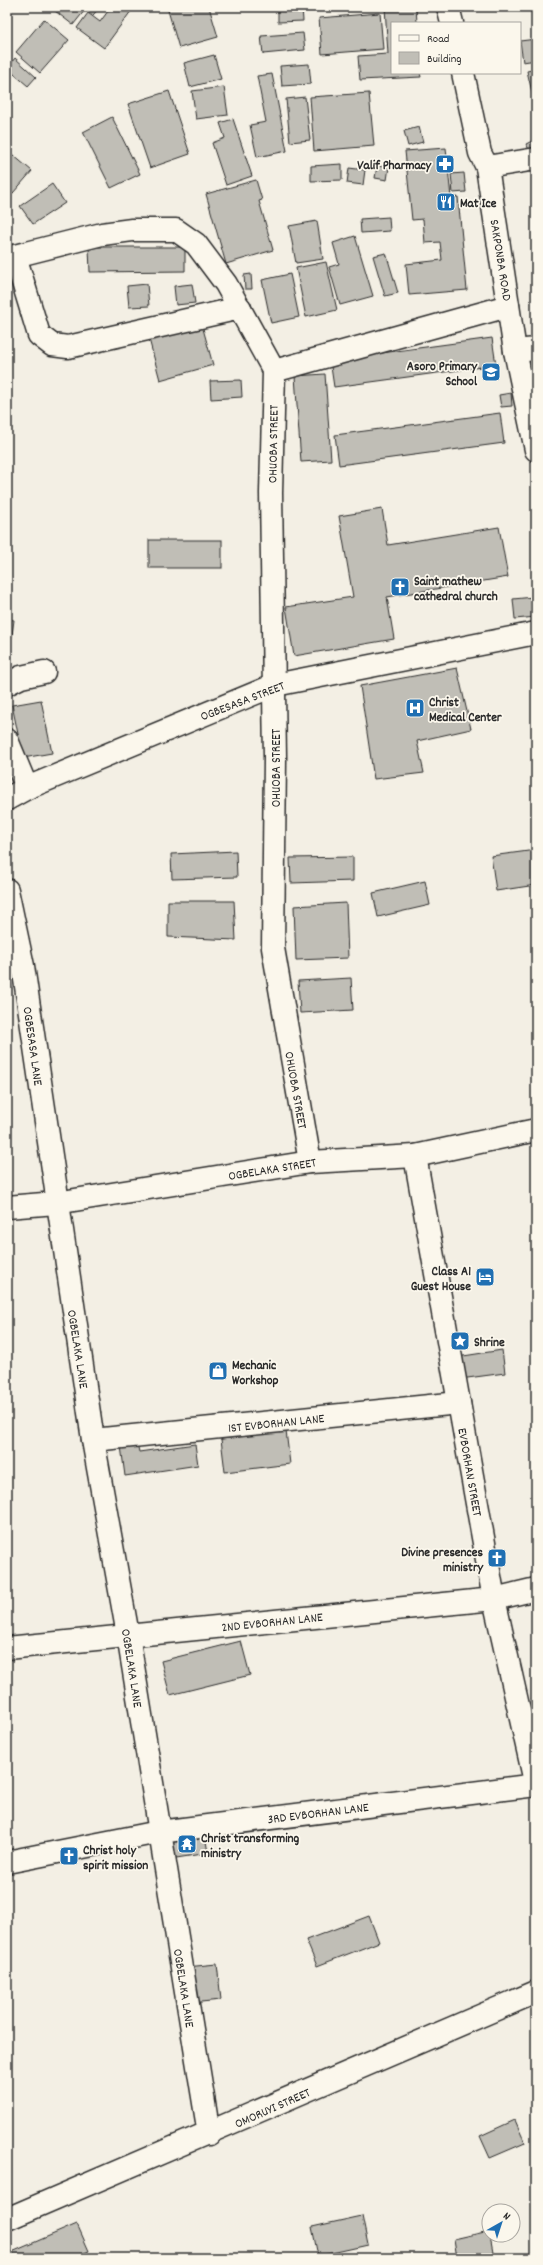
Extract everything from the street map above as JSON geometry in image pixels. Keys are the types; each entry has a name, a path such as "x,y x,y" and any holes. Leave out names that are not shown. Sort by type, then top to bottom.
{"street":[{"path":"448,7 452,22"},
{"name":"SAKPONBA ROAD","path":"463,74 480,153 487,167 508,306 526,350 536,450"},
{"path":"487,167 536,159"},
{"name":"OHUOBA STREET","path":"11,257 102,234 132,230 176,230 196,244 226,284 274,371 271,493 275,685 273,948 310,1162"},
{"path":"11,257 39,335 52,345 68,347 240,308"},
{"path":"274,371 508,306"},
{"name":"OGBESASA STREET","path":"7,798 27,788 275,685 536,633"},
{"path":"7,684 21,677 44,672"},
{"path":"7,740 27,788"},
{"name":"OGBESASA LANE","path":"7,890 23,966 56,1203"},
{"name":"OGBELAKA STREET","path":"7,1207 56,1203 310,1162 415,1156 536,1130"},
{"name":"EVBORHAN STREET","path":"415,1156 494,1598 536,1786"},
{"name":"OGBELAKA LANE","path":"56,1203 93,1440 128,1635 209,2134"},
{"name":"1ST EVBORHAN LANE","path":"93,1440 459,1403"},
{"name":"2ND EVBORHAN LANE","path":"7,1648 494,1598 536,1590"},
{"name":"3RD EVBORHAN LANE","path":"7,1862 159,1832 536,1786"},
{"name":"OMORUYI STREET","path":"7,2219 209,2134 536,1992"}],"building":[{"path":"50,7 100,7 93,15 85,10 73,25"},
{"path":"111,7 134,7 104,48 77,28 88,13 100,22"},
{"path":"167,7 209,7 218,37 179,48"},
{"path":"278,7 302,7 303,21 278,22"},
{"path":"385,7 416,7 417,22 391,22 391,74 420,74 421,77 360,80 358,56 388,54"},
{"path":"530,7 536,7 536,12 531,13"},
{"path":"380,13 383,49 322,54 319,18"},
{"path":"44,19 69,40 40,73 16,52"},
{"path":"303,33 305,50 263,54 261,36"},
{"path":"536,39 536,60 523,62 521,41"},
{"path":"214,55 221,79 190,87 184,63"},
{"path":"15,58 36,77 28,86 7,68"},
{"path":"309,64 311,84 282,86 280,66"},
{"path":"536,69 536,109 527,71"},
{"path":"272,74 287,151 257,157 250,125 266,122 257,76"},
{"path":"224,87 228,115 196,119 192,91"},
{"path":"169,91 190,154 150,168 128,104"},
{"path":"369,93 374,146 314,151 310,97"},
{"path":"305,97 310,140 290,142 286,99"},
{"path":"112,117 140,174 111,188 83,132"},
{"path":"233,119 252,176 226,185 212,143 225,138 220,123"},
{"path":"419,127 423,142 408,146 404,131"},
{"path":"536,139 536,153 532,155 526,144"},
{"path":"446,148 451,198 458,197 467,290 409,295 406,264 442,260 440,242 425,243 423,219 412,220 405,151"},
{"path":"7,150 32,171 7,200"},
{"path":"342,164 342,180 311,181 311,166"},
{"path":"377,166 389,167 387,180 375,178"},
{"path":"349,168 365,170 363,185 347,183"},
{"path":"464,173 466,192 453,193 451,174"},
{"path":"256,180 262,200 259,201 273,250 226,264 206,194"},
{"path":"52,184 65,203 33,224 20,206"},
{"path":"389,217 390,231 361,233 360,219"},
{"path":"317,221 323,259 296,263 289,226"},
{"path":"355,236 373,296 340,305 329,267 339,264 333,243"},
{"path":"89,247 185,247 185,271 90,272"},
{"path":"386,253 398,293 385,296 373,256"},
{"path":"326,262 337,310 306,317 296,268"},
{"path":"251,274 252,289 245,289 244,275"},
{"path":"290,274 299,317 271,323 262,280"},
{"path":"147,284 149,306 129,307 127,286"},
{"path":"192,284 195,303 176,305 174,286"},
{"path":"202,325 213,365 160,380 149,339"},
{"path":"492,338 496,365 334,387 330,360"},
{"path":"325,374 331,460 301,462 295,376"},
{"path":"241,380 242,397 211,399 210,381"},
{"path":"511,393 512,406 501,407 499,395"},
{"path":"500,413 504,443 339,465 335,435"},
{"name":"Saint mathew cathedral church","path":"382,509 388,545 499,527 508,577 387,597 394,639 294,656 286,607 353,597 339,516"},
{"path":"149,540 222,540 222,568 149,568"},
{"path":"534,597 536,617 515,619 513,599"},
{"path":"7,619 14,620 10,650 7,649"},
{"name":"Christ Medical Center","path":"457,668 471,729 417,741 424,773 374,779 360,686"},
{"path":"41,700 52,753 23,758 12,705"},
{"path":"536,850 536,885 496,891 491,856"},
{"path":"236,851 237,877 172,879 171,854"},
{"path":"353,857 353,881 291,883 290,858"},
{"path":"425,881 430,905 378,917 373,893"},
{"path":"168,901 234,901 236,940 168,937"},
{"path":"346,903 348,958 296,960 294,906"},
{"path":"351,978 353,1010 300,1013 298,981"},
{"path":"502,1350 505,1373 460,1379 457,1357"},
{"path":"286,1431 290,1464 225,1472 221,1439"},
{"path":"137,1443 139,1452 195,1444 198,1465 125,1476 121,1446"},
{"path":"7,1478 9,1478 9,1505 7,1505"},
{"path":"241,1641 250,1675 170,1695 161,1661"},
{"name":"Christ transforming ministry","path":"204,1829 208,1853 170,1859 166,1835"},
{"path":"369,1916 379,1942 317,1966 306,1940"},
{"path":"217,1964 221,2000 191,2003 186,1967"},
{"path":"515,2120 525,2143 490,2158 480,2136"},
{"path":"362,2216 368,2245 318,2256 312,2227"},
{"path":"77,2224 89,2251 72,2258 15,2258 12,2252"},
{"path":"481,2233 481,2243 491,2243 494,2258 457,2258 454,2239"}],"place":[{"name":"Valif Pharmacy","path":"445,164"},
{"name":"Mat Ice","path":"446,202"},
{"name":"Asoro Primary School","path":"491,372"},
{"name":"Saint mathew cathedral church","path":"400,587"},
{"name":"Christ Medical Center","path":"415,708"},
{"name":"Class A1 Guest House","path":"485,1277"},
{"name":"Shrine","path":"460,1341"},
{"name":"Mechanic Workshop","path":"218,1371"},
{"name":"Divine presences ministry","path":"497,1558"},
{"name":"Christ transforming ministry","path":"187,1844"},
{"name":"Christ holy spirit mission","path":"69,1856"}]}
